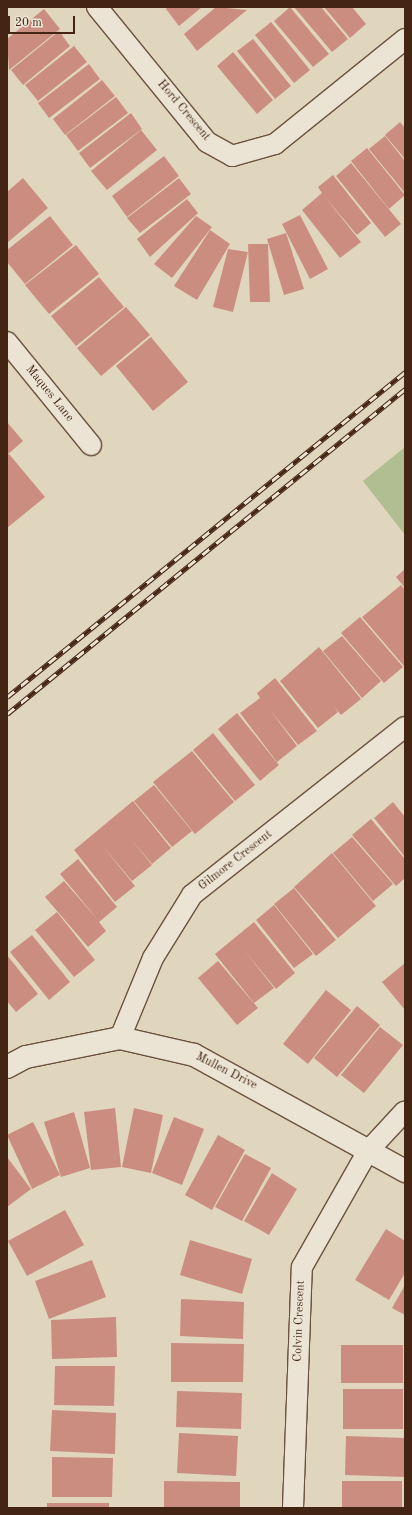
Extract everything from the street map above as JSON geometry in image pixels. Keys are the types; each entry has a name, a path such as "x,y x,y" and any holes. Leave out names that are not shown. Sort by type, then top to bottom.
{"street":[{"name":"Hord Crescent","path":"97,7 207,142 232,156 275,144 405,39"},
{"name":"Maques Lane","path":"7,342 91,445"},
{"name":"Gilmore Crescent","path":"120,1038 153,958 192,895 405,727"},
{"name":"Mullen Drive","path":"7,1067 26,1056 120,1038 194,1055 405,1171"},
{"path":"368,1151 405,1111"},
{"name":"Colvin Crescent","path":"293,1508 302,1267 368,1151"}],"green space":[{"path":"405,447 405,535 363,481"}],"building":[{"path":"168,7 202,7 179,26 166,9"},
{"path":"216,7 247,10 197,51 184,34"},
{"path":"290,7 329,54 313,67 274,21"},
{"path":"294,7 321,7 348,39 332,52"},
{"path":"324,7 352,7 366,24 350,38"},
{"path":"44,9 60,29 9,70 7,39"},
{"path":"271,22 310,70 294,83 255,35"},
{"path":"59,31 70,46 23,85 11,70"},
{"path":"253,39 291,86 275,99 237,51"},
{"path":"74,46 87,62 38,101 25,85"},
{"path":"233,52 273,100 257,114 217,66"},
{"path":"89,64 100,79 49,118 38,103"},
{"path":"102,80 115,96 65,135 53,119"},
{"path":"116,97 128,113 78,151 66,135"},
{"path":"131,113 142,129 90,168 79,153"},
{"path":"400,122 405,128 405,159 385,135"},
{"path":"141,130 157,150 107,190 91,171"},
{"path":"385,136 405,161 405,193 369,149"},
{"path":"367,148 405,195 389,209 351,161"},
{"path":"164,156 179,176 127,217 112,196"},
{"path":"351,163 401,224 385,237 336,176"},
{"path":"333,175 371,223 357,235 324,196 361,242 340,258 302,210 322,193 318,187"},
{"path":"23,178 48,208 7,243 7,192"},
{"path":"179,178 191,194 140,233 127,218"},
{"path":"187,199 198,213 150,257 137,239"},
{"path":"300,215 328,269 310,279 282,224"},
{"path":"50,216 73,245 25,284 7,262 7,250"},
{"path":"196,216 212,227 172,278 154,264"},
{"path":"210,230 230,244 197,300 174,286"},
{"path":"286,233 304,289 284,295 267,239"},
{"path":"248,244 268,244 270,302 250,302"},
{"path":"76,245 99,274 49,314 25,285"},
{"path":"228,249 248,252 233,312 213,307"},
{"path":"99,277 124,307 76,346 51,316"},
{"path":"126,307 150,335 101,376 77,348"},
{"path":"151,337 188,382 153,411 116,366"},
{"path":"7,422 23,441 7,455"},
{"path":"9,454 45,497 7,528 7,456"},
{"path":"405,569 405,588 396,577"},
{"path":"401,585 405,590 404,666 362,617"},
{"path":"360,617 403,667 384,683 341,633"},
{"path":"342,636 381,681 362,698 323,651"},
{"path":"319,647 361,699 341,715 333,705 338,712 318,728 280,681"},
{"path":"275,678 317,731 298,745 270,710 297,746 277,762 240,713 260,698 257,693"},
{"path":"237,713 279,765 260,781 218,729"},
{"path":"213,733 255,785 235,801 193,750"},
{"path":"192,751 234,802 195,834 153,782"},
{"path":"154,785 192,831 172,847 134,801"},
{"path":"133,801 171,848 152,864 130,838 152,865 132,881 101,844 135,886 115,902 74,850"},
{"path":"393,802 405,817 405,857 374,818"},
{"path":"371,819 405,859 405,878 396,886 352,835"},
{"path":"352,837 393,884 373,901 333,853"},
{"path":"332,853 376,906 338,938 294,887"},
{"path":"78,859 117,907 99,922 106,931 88,947 45,897 64,881 98,920 60,874"},
{"path":"294,888 336,940 316,956 274,904"},
{"path":"274,905 313,954 294,968 256,920"},
{"path":"57,912 95,960 74,977 35,930"},
{"path":"254,922 295,973 276,989 244,950 274,988 254,1003 215,954"},
{"path":"32,935 70,982 49,1000 10,952"},
{"path":"7,955 38,994 16,1012 7,1001"},
{"path":"218,961 258,1008 237,1025 198,978"},
{"path":"405,963 405,1010 382,982"},
{"path":"326,990 351,1010 308,1064 283,1044"},
{"path":"357,1006 380,1025 337,1077 314,1058"},
{"path":"380,1027 403,1045 364,1093 341,1075"},
{"path":"115,1108 121,1167 91,1170 84,1112"},
{"path":"134,1108 163,1115 151,1173 122,1167"},
{"path":"74,1112 90,1168 61,1177 44,1122"},
{"path":"174,1117 204,1129 182,1185 152,1173"},
{"path":"33,1122 60,1175 32,1189 7,1135"},
{"path":"218,1135 245,1150 212,1210 185,1195"},
{"path":"245,1154 271,1168 242,1221 215,1207"},
{"path":"7,1157 31,1189 7,1207"},
{"path":"272,1173 297,1189 269,1235 244,1221"},
{"path":"65,1210 84,1245 27,1276 8,1241"},
{"path":"386,1229 405,1241 405,1273 389,1300 355,1280"},
{"path":"190,1240 252,1259 242,1294 180,1275"},
{"path":"92,1260 106,1297 49,1319 35,1281"},
{"path":"405,1285 405,1315 392,1308"},
{"path":"181,1299 244,1302 243,1339 180,1336"},
{"path":"116,1317 117,1357 52,1359 51,1320"},
{"path":"171,1343 244,1344 243,1382 171,1382"},
{"path":"341,1345 403,1345 403,1383 341,1383"},
{"path":"55,1366 115,1366 114,1406 54,1405"},
{"path":"343,1389 403,1389 403,1429 343,1429"},
{"path":"177,1391 242,1393 241,1429 176,1427"},
{"path":"52,1410 116,1413 115,1454 50,1451"},
{"path":"179,1433 238,1436 236,1476 177,1473"},
{"path":"346,1436 405,1438 405,1477 345,1475"},
{"path":"52,1457 113,1458 112,1497 52,1497"},
{"path":"164,1481 240,1482 240,1508 164,1508"},
{"path":"342,1481 402,1481 402,1508 342,1508"},
{"path":"47,1503 109,1503 109,1508 47,1508"}],"railway":[{"path":"7,697 405,372"},
{"path":"7,714 405,389"}]}
